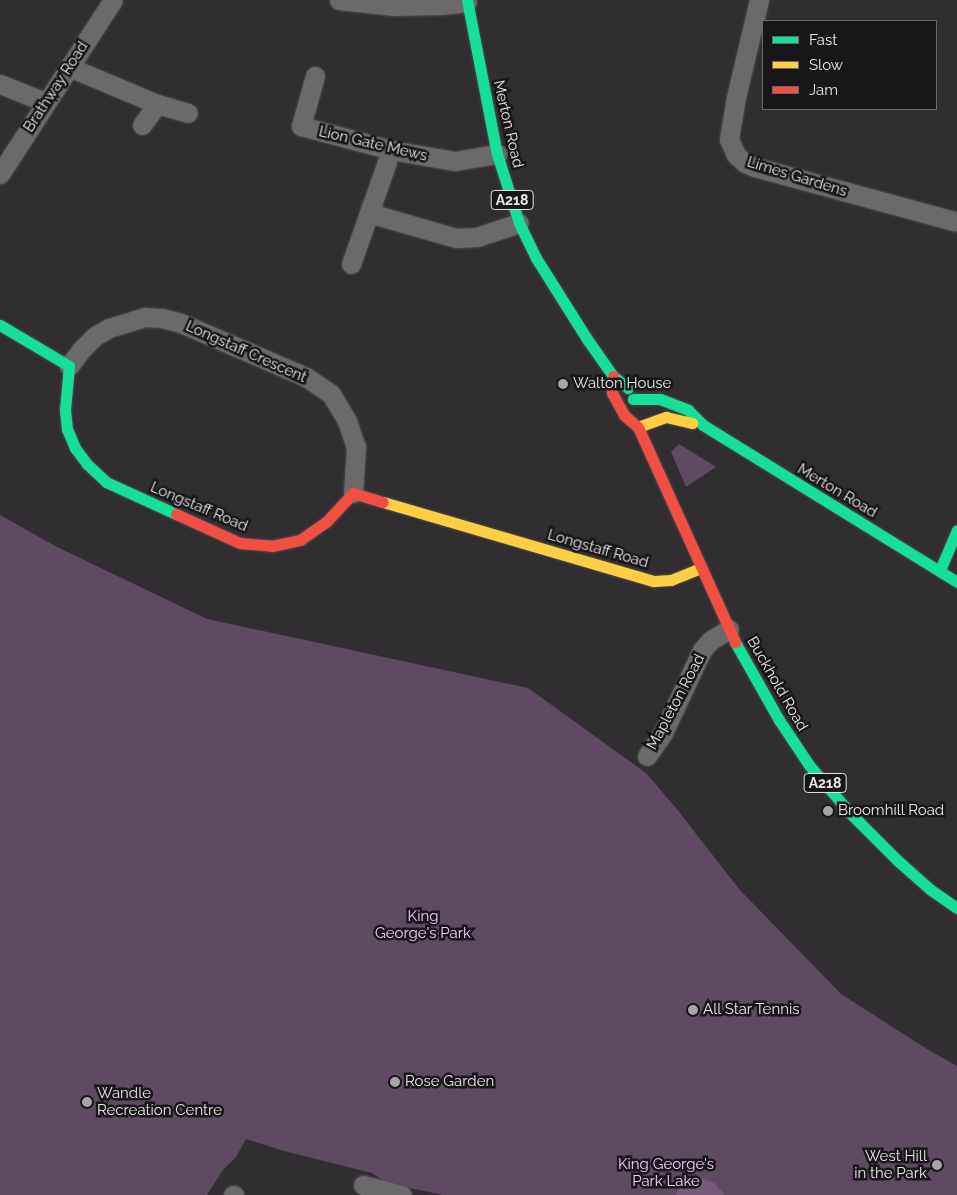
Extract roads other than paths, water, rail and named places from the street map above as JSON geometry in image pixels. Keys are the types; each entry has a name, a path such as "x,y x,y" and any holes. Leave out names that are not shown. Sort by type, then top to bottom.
{"street":[{"name":"Brathway Road","path":"0,174 113,0"},
{"path":"339,0 394,6 442,5 467,1"},
{"name":"Limes Gardens","path":"759,0 736,97 729,139 736,155 745,163 957,222"},
{"name":"Merton Road","path":"467,1 497,154 519,223 556,291 613,376 627,386 638,414 638,427"},
{"path":"69,66 157,104 188,113"},
{"name":"Lion Gate Mews","path":"315,76 301,126 392,150 455,161 497,154"},
{"path":"0,84 45,102"},
{"path":"142,125 157,104"},
{"path":"351,264 387,162"},
{"path":"369,213 456,238 477,237 519,223"},
{"name":"Longstaff Crescent","path":"69,366 80,350 96,336 109,328 144,317 162,318 182,323 306,377 331,394 348,421 356,447 353,493"},
{"path":"0,324 69,366"},
{"name":"Longstaff Road","path":"69,366 65,410 67,429 75,448 87,464 106,482 240,543 272,546 300,540 326,522 353,493 654,581 670,580 700,568"},
{"name":"Merton Road","path":"613,376 612,393 624,414 638,427"},
{"name":"Merton Road","path":"633,399 654,399 673,402 688,410 703,425 957,582"},
{"name":"Merton Road","path":"638,427 658,418 666,417 703,425"},
{"name":"Buckhold Road","path":"638,427 729,629 762,693 809,765 879,843 931,890 957,908"},
{"path":"940,570 957,530"},
{"name":"Mapleton Road","path":"647,756 663,733 702,650 711,640 729,629"},
{"path":"363,1185 402,1195"}],"place":[{"name":"Walton House","path":"563,384"},
{"name":"Broomhill Road","path":"828,811"},
{"name":"All Star Tennis","path":"693,1010"},
{"name":"Rose Garden","path":"395,1082"},
{"name":"Wandle Recreation Centre","path":"87,1102"},
{"name":"West Hill in the Park","path":"937,1165"}],"park label":[{"name":"King George's Park","path":"423,924"},
{"name":"King George's Park Lake","path":"666,1172"}]}
